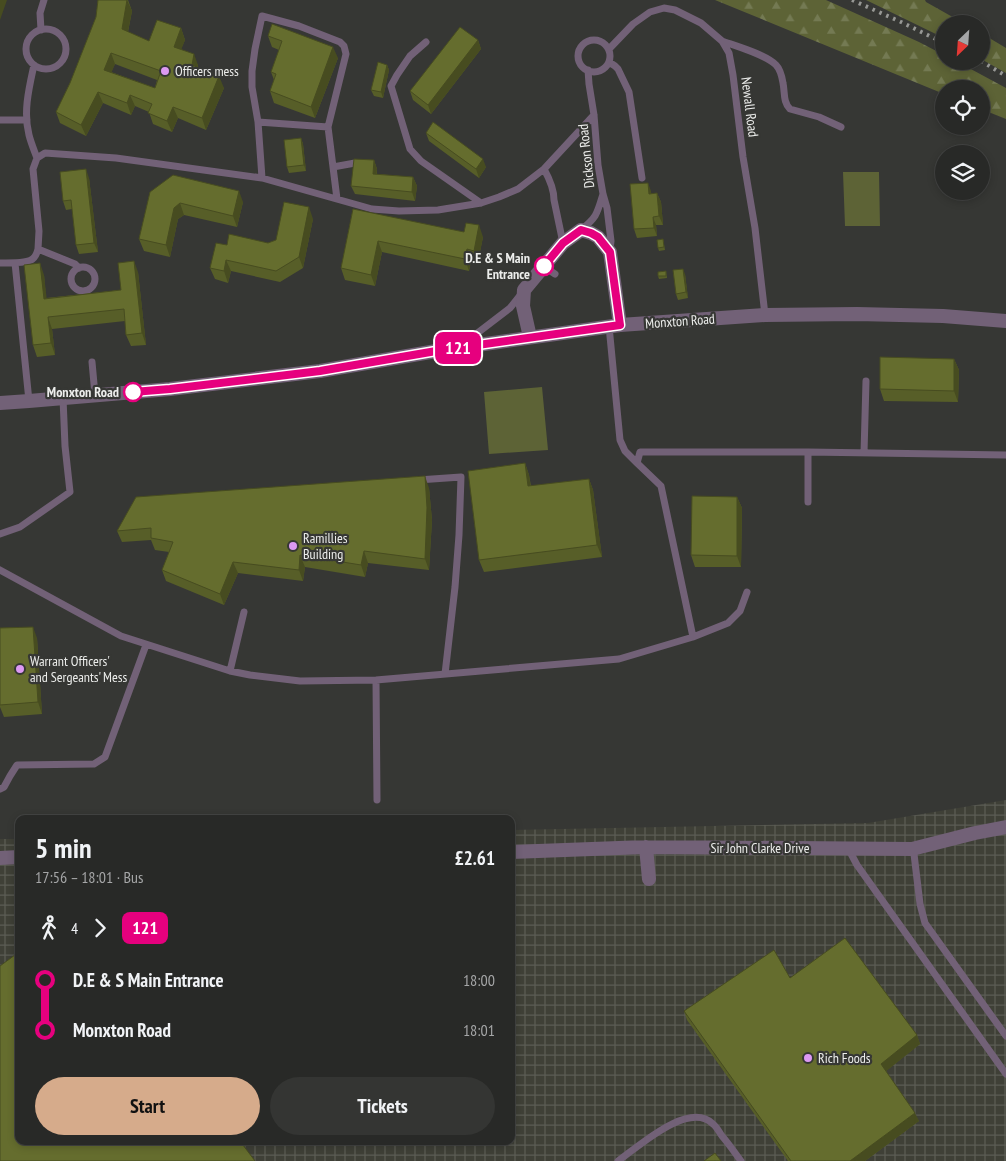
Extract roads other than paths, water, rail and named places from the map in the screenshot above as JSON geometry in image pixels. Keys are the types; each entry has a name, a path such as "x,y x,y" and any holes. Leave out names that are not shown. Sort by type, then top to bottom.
{"street":[{"path":"530,338 522,306 524,290 549,270 563,243 581,230 598,237 610,252 615,325"},
{"name":"Monxton Road","path":"0,403 170,389 320,371 442,350 615,325 765,315 856,314 943,316 1006,321"},
{"name":"Sir John Clarke Drive","path":"515,852 646,847 848,848 913,851 975,833 1006,827"},
{"path":"646,847 649,879"},
{"path":"0,858 15,857"}],"lane":[{"path":"41,30 40,13 44,0"},
{"name":"Newall Road","path":"609,50 633,24 650,12 664,8 675,10 700,23 722,41 729,53 733,75 743,156 755,228 765,315"},
{"path":"262,178 252,71 262,16 299,26 340,42 344,46 346,54 328,127 337,199"},
{"path":"50,29 56,32 62,36 66,44 64,58 60,64 47,70 34,66 27,58 26,44 29,37 34,32 41,30 50,29"},
{"path":"590,40 595,40 604,43 609,50 609,62 598,71 588,70 584,68 578,54 582,45 590,40"},
{"path":"722,41 759,55 776,65 783,83 784,99 790,109 819,117 841,126"},
{"path":"426,42 410,56 391,86 410,149 421,161 481,203"},
{"path":"609,62 618,70 629,92 642,178"},
{"path":"34,66 28,93 27,120 29,135 37,158"},
{"name":"Dickson Road","path":"588,70 598,165 607,208 611,241 610,252"},
{"path":"0,263 31,260 36,255 39,231 33,168 37,158 45,153 116,158 262,178 372,209 399,211 438,210 481,203 518,188 544,169 594,115"},
{"path":"0,120 27,120"},
{"path":"258,122 328,127"},
{"path":"333,167 355,163"},
{"path":"544,169 554,194 563,243"},
{"name":"Dickson Road","path":"581,230 597,214 603,194"},
{"path":"38,249 75,264 78,268"},
{"path":"15,262 30,401"},
{"path":"442,350 467,341 492,323 510,308 524,290"},
{"path":"615,325 620,440 625,451 661,486 694,637"},
{"path":"92,362 95,395"},
{"path":"864,453 866,381"},
{"path":"0,534 20,527 70,492 65,446 63,398"},
{"path":"637,463 640,452 1006,455"},
{"path":"808,452 808,502"},
{"path":"415,480 461,477 455,587 445,674"},
{"path":"0,570 121,636 230,671 300,681 376,680 618,659 694,637 728,623 740,611 747,592"},
{"path":"230,671 244,612"},
{"path":"0,788 4,787 17,765 94,764 105,757 146,645"},
{"path":"376,680 377,800"},
{"path":"848,848 857,864 1006,1074"},
{"path":"913,851 920,904 926,923 1006,1036"},
{"path":"618,1161 662,1129 687,1118 704,1118 712,1123 741,1161"}],"railway":[{"path":"852,0 935,39"},
{"path":"990,66 1006,76"}],"place":[{"name":"Officers mess","path":"165,71"},
{"name":"D.E & S Main Entrance","path":"544,266"},
{"name":"Monxton Road","path":"133,392"},
{"name":"Ramillies Building","path":"293,546"},
{"name":"Warrant Officers' and Sergeants' Mess","path":"20,669"},
{"name":"Rich Foods","path":"808,1058"}]}
